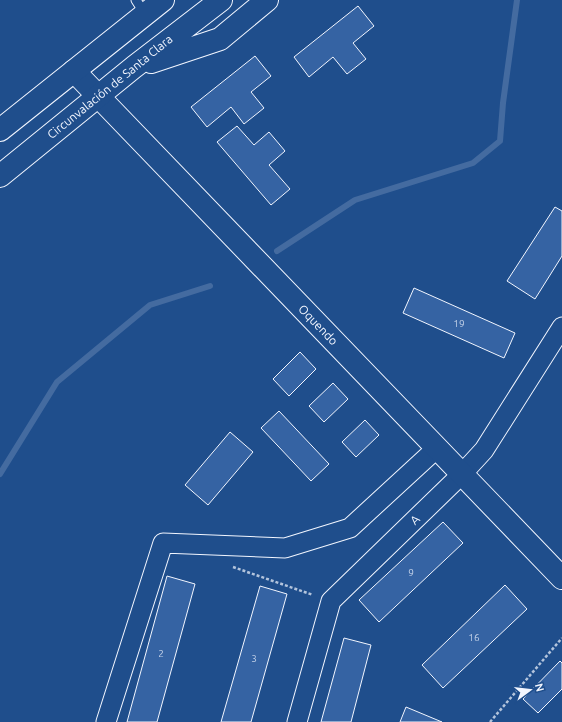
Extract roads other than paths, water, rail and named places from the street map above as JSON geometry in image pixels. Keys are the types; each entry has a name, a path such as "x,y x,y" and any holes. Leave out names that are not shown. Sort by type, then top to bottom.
{"main road":[{"path":"0,130 74,71 140,7 163,0"},
{"name":"Circunvalación de Santa Clara","path":"0,176 134,67 221,0"},
{"path":"134,67 220,39 268,0"},
{"name":"Oquendo","path":"74,71 562,578"}],"street":[{"name":"A","path":"297,722 331,601 462,474 484,450 562,327"},
{"path":"106,722 163,543 285,548 350,528 437,448"}],"waterway":[{"path":"277,251 355,200 473,163 500,141 503,103 517,0"},
{"path":"0,474 57,382 150,305 210,286"}]}
